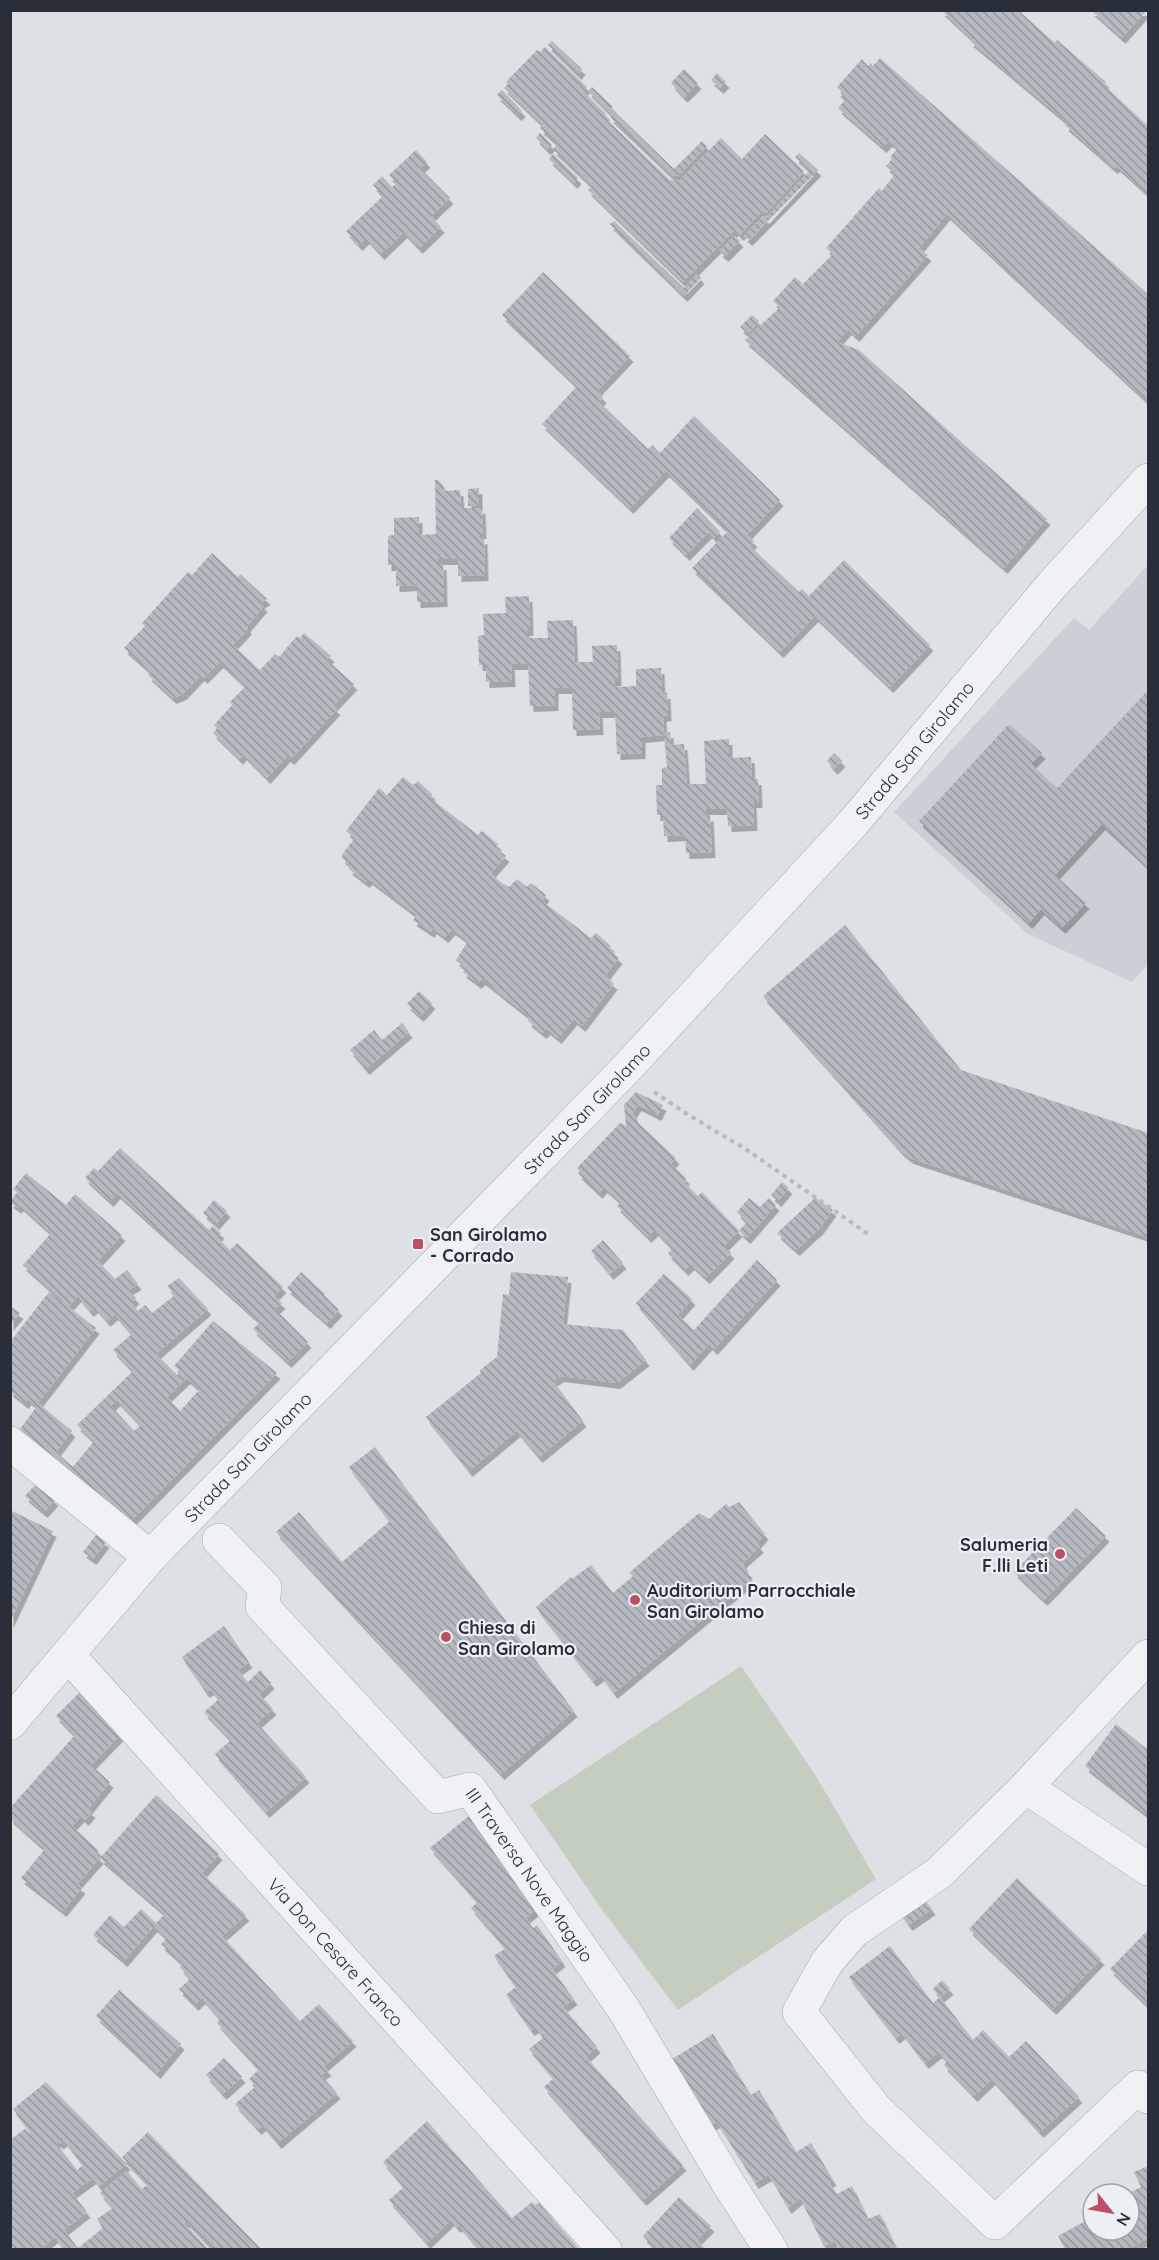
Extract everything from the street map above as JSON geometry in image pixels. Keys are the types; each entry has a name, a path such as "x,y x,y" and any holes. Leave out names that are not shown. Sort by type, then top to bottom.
{"street":[{"name":"Strada San Girolamo","path":"10,1724 150,1557 624,1071 869,805 1052,585 1149,480"},
{"path":"10,1443 150,1557"},
{"name":"III Traversa Nove Maggio","path":"219,1540 265,1588 262,1606 438,1797 470,1789 623,2008 771,2250"},
{"name":"Via Don Cesare Franco","path":"68,1655 606,2250"},
{"path":"1142,1674 939,1873 854,1931 827,1962 799,2012 876,2109 995,2223 1138,2087 1149,2097"},
{"path":"1026,1787 1149,1869"}],"path":[{"path":"651,1090 747,1150 868,1234"}],"shaded area":[{"path":"1148,565 1148,964 1132,982 1028,934 894,812 1074,618 1089,630"}],"green space":[{"path":"741,1666 816,1776 876,1879 678,2010 603,1911 530,1805"}],"building":[{"path":"941,10 1018,10 1055,43 1057,40 1106,82 1104,85 1148,126 1148,194 1117,166 1114,168 1065,125 1067,122 970,41 972,39"},
{"path":"1091,10 1147,10 1122,38"},
{"path":"552,41 582,69 578,74 548,45"},
{"path":"545,47 587,87 583,91 606,114 604,117 670,180 679,181 721,138 742,159 765,134 804,171 766,213 763,210 740,235 735,230 683,282 588,190 592,186 553,149 558,144 540,128 543,125 504,88 508,84 506,82 537,50 540,52"},
{"path":"880,58 1148,294 1148,402 947,214 919,248 928,255 856,336 848,329 837,342 859,350 1047,519 1004,568 745,340 780,307 773,301 795,277 802,283 798,289 833,254 826,248 879,188 882,191 895,174 886,166 898,148 889,141 883,147 838,108 844,101 840,97 844,94 837,87 862,59 868,66 871,63 873,66"},
{"path":"684,69 698,83 684,97 671,83"},
{"path":"717,73 726,82 720,88 711,80"},
{"path":"592,87 674,169 702,141 707,146 678,176 672,176 610,117 612,115 588,91"},
{"path":"502,90 522,111 518,115 497,95"},
{"path":"540,133 552,145 547,149 536,138"},
{"path":"416,150 427,162 420,168 450,198 431,216 441,227 419,248 404,232 381,254 366,238 359,245 346,231 383,196 373,185 382,176 392,187 397,183 389,175"},
{"path":"799,153 818,170 749,240 744,236 763,216 766,218 810,170 795,157"},
{"path":"553,154 578,178 574,183 549,159"},
{"path":"614,221 684,288 697,274 701,278 684,296 610,224"},
{"path":"735,236 740,241 725,256 719,251"},
{"path":"543,272 630,356 597,391 603,397 599,402 648,449 652,445 660,453 694,416 780,500 747,535 754,541 750,546 799,592 802,589 809,596 844,560 930,645 890,687 815,616 780,652 692,568 728,531 666,471 630,508 542,424 577,386 502,315"},
{"path":"752,315 759,321 748,334 740,327"},
{"path":"435,480 443,485 445,491 460,490 461,508 482,508 483,533 480,533 480,539 484,538 485,575 458,576 458,559 438,559 438,564 443,564 444,601 417,602 417,585 396,586 396,565 388,565 388,536 394,535 394,518 419,517 419,535 436,534"},
{"path":"479,488 479,506 468,506 468,489"},
{"path":"697,508 720,532 714,538 709,532 686,555 669,538"},
{"path":"212,553 238,577 240,574 267,599 261,603 264,606 247,626 248,629 233,645 260,670 275,654 279,657 297,636 300,638 304,633 331,656 327,660 354,684 333,706 337,709 291,759 287,756 267,778 243,754 240,759 213,733 217,728 214,725 232,705 230,702 246,686 220,662 204,678 201,675 183,694 173,698 148,675 151,672 124,648 145,626 142,623 188,572 192,575"},
{"path":"529,596 530,630 526,630 527,638 548,638 547,621 573,620 575,662 593,662 592,646 617,645 618,680 614,680 615,687 636,686 636,669 661,668 662,693 667,693 668,715 663,716 664,733 670,732 671,745 684,744 687,784 706,784 704,741 729,739 729,758 751,757 752,779 758,779 759,802 753,802 754,825 728,826 727,809 705,809 706,816 710,815 712,852 686,853 685,835 664,836 663,815 657,815 656,785 662,785 662,768 667,767 664,735 642,737 642,753 617,754 615,712 599,712 600,729 573,730 572,688 555,688 555,705 530,706 528,664 511,664 512,681 486,682 486,665 479,665 478,636 484,635 483,614 506,613 505,597"},
{"path":"1148,690 1148,867 1102,824 1055,875 1086,903 1062,928 1041,909 1029,923 919,821 1009,724 1042,753 1031,764 1057,788"},
{"path":"834,753 842,761 834,769 827,761"},
{"path":"403,777 413,785 418,781 432,794 431,799 478,835 482,831 498,844 496,848 506,856 491,873 500,882 509,887 517,879 527,887 531,883 546,895 542,901 591,938 596,933 611,946 609,949 619,958 605,976 614,984 582,1026 574,1019 558,1038 547,1029 543,1033 528,1021 530,1017 482,979 478,983 463,972 465,968 456,960 468,941 452,929 445,937 433,928 431,932 413,920 417,915 369,879 366,882 349,869 351,866 342,858 343,853 355,838 346,831 379,788 387,795"},
{"path":"845,925 961,1070 1148,1133 1148,1237 910,1158 901,1151 763,996"},
{"path":"419,991 432,1003 420,1016 407,1004"},
{"path":"402,1023 409,1032 366,1069 350,1050 374,1030 382,1040"},
{"path":"636,1092 663,1105 658,1115 638,1105 633,1112 636,1121 676,1158 671,1164 686,1178 685,1183 698,1196 702,1192 739,1231 724,1246 731,1253 706,1278 691,1264 685,1270 668,1253 673,1249 655,1230 648,1237 617,1206 621,1202 604,1187 599,1193 578,1173 580,1171 577,1168 620,1123 626,1126 624,1105"},
{"path":"120,1148 209,1230 213,1226 221,1233 217,1237 230,1250 237,1243 283,1287 274,1296 282,1303 275,1309 308,1342 288,1362 253,1329 260,1322 117,1193 110,1201 85,1178 94,1168 98,1171"},
{"path":"26,1173 66,1205 75,1194 122,1235 98,1261 115,1279 127,1270 138,1284 128,1290 136,1298 131,1303 138,1311 145,1305 152,1313 175,1295 167,1286 179,1278 208,1309 156,1354 177,1375 181,1372 174,1366 213,1321 277,1373 129,1523 18,1432 37,1406 28,1399 25,1403 10,1391 10,1342 49,1292 96,1328 38,1403 72,1431 56,1452 73,1467 94,1441 77,1425 133,1371 113,1350 132,1334 115,1314 107,1321 95,1307 90,1311 78,1296 69,1306 23,1265 51,1233 20,1205 18,1208 10,1202 17,1192 13,1189","holes":["187,1378 200,1389 180,1411 167,1397","117,1400 141,1425 134,1431 111,1406"]},
{"path":"782,1182 789,1188 778,1201 771,1195"},
{"path":"749,1198 760,1207 769,1198 776,1205 747,1238 739,1231 747,1222 737,1212"},
{"path":"815,1198 833,1210 820,1228 796,1250 777,1233"},
{"path":"214,1200 227,1211 216,1224 203,1213"},
{"path":"603,1240 623,1263 610,1274 591,1251"},
{"path":"757,1260 777,1280 714,1349 709,1344 690,1365 636,1303 664,1274 692,1299 678,1315 694,1330"},
{"path":"301,1272 339,1310 327,1323 287,1288"},
{"path":"511,1272 568,1277 563,1324 623,1330 646,1360 617,1383 561,1376 553,1381 583,1421 539,1457 517,1431 469,1471 426,1417 481,1373 480,1370 497,1357 503,1294 509,1295"},
{"path":"10,1306 20,1313 10,1325"},
{"name":"Chiesa di San Girolamo","path":"375,1447 574,1711 501,1774 276,1532 299,1512 342,1562 390,1521 349,1467"},
{"path":"36,1484 55,1500 44,1512 25,1496"},
{"name":"Auditorium Parrocchiale San Girolamo","path":"739,1502 765,1534 757,1543 760,1547 743,1562 746,1573 753,1578 614,1693 601,1675 593,1681 536,1607 571,1577 572,1579 591,1565 613,1593 633,1576 629,1573 699,1513 709,1519 726,1504 729,1507"},
{"name":"Salumeria F.lli Leti","path":"1076,1508 1106,1536 1044,1600 1014,1572"},
{"path":"10,1510 53,1531 10,1622"},
{"path":"96,1535 106,1542 93,1559 83,1552"},
{"path":"224,1626 249,1662 238,1670 248,1682 260,1670 271,1683 259,1694 273,1709 257,1723 306,1777 266,1812 215,1754 231,1740 204,1712 218,1700 211,1689 206,1692 182,1657"},
{"path":"80,1692 122,1733 91,1765 110,1782 88,1809 92,1812 85,1820 81,1816 72,1826 99,1851 96,1854 100,1858 77,1884 82,1888 63,1911 21,1878 45,1849 10,1818 10,1808 75,1735 56,1716"},
{"path":"1116,1724 1148,1750 1148,1808 1145,1813 1085,1766"},
{"path":"156,1795 219,1854 202,1873 246,1915 222,1936 300,2021 319,2004 353,2041 324,2066 328,2070 321,2075 337,2093 278,2143 263,2125 258,2129 235,2104 256,2086 249,2079 259,2069 217,2023 220,2019 202,1998 195,2005 179,1989 190,1979 180,1967 183,1964 161,1944 167,1938 154,1926 124,1961 93,1935 110,1915 124,1927 141,1909 156,1923 165,1914 100,1858"},
{"path":"470,1815 539,1907 526,1918 533,1928 537,1925 562,1961 552,1969 574,1999 563,2007 597,2047 586,2057 683,2165 643,2200 544,2087 554,2078 529,2049 543,2038 536,2027 531,2030 506,1995 516,1987 494,1956 506,1948 471,1908 478,1902 430,1848"},
{"path":"1017,1878 1101,1959 1053,2009 969,1929"},
{"path":"920,1893 932,1909 909,1925 898,1910"},
{"path":"1146,1932 1148,1935 1148,2006 1110,1969"},
{"path":"890,1946 933,2003 940,1997 973,2040 983,2030 1009,2057 1026,2041 1079,2097 1040,2132 992,2079 974,2096 944,2065 947,2061 939,2052 925,2063 902,2033 896,2038 849,1977"},
{"path":"942,1980 950,1989 940,1997 933,1989"},
{"path":"119,1990 181,2044 157,2073 96,2016"},
{"path":"713,2034 751,2095 759,2090 796,2152 811,2143 833,2180 829,2182 837,2194 852,2186 868,2219 880,2214 897,2250 839,2250 835,2241 824,2246 800,2198 788,2208 769,2175 755,2183 717,2122 709,2126 669,2061"},
{"path":"224,2058 242,2077 223,2094 206,2075"},
{"path":"46,2082 127,2164 99,2186 93,2178 72,2193 87,2212 64,2230 78,2248 103,2228 97,2219 113,2208 100,2193 127,2171 142,2189 148,2184 122,2157 148,2132 262,2250 214,2250 186,2221 184,2223 209,2250 64,2250 55,2237 39,2250 10,2250 10,2140 25,2129 31,2133 13,2109","holes":["64,2140 83,2165 77,2170 56,2143 58,2141 60,2144"]},
{"path":"427,2121 512,2218 532,2202 535,2205 539,2203 580,2250 480,2250 459,2225 457,2227 451,2220 427,2243 389,2200 404,2187 383,2162"},
{"path":"1148,2166 1148,2223 1143,2225 1148,2238 1141,2242 1141,2182 1139,2182 1134,2172"},
{"path":"679,2197 711,2226 697,2240 706,2250 657,2250 643,2236"},
{"path":"1081,2223 1081,2242 1141,2242 1127,2250 1066,2250 1058,2236"}],"place":[{"name":"San Girolamo - Corrado","path":"418,1244"},
{"name":"Salumeria F.lli Leti","path":"1060,1554"},
{"name":"Auditorium Parrocchiale San Girolamo","path":"635,1600"},
{"name":"Chiesa di San Girolamo","path":"446,1637"}]}
